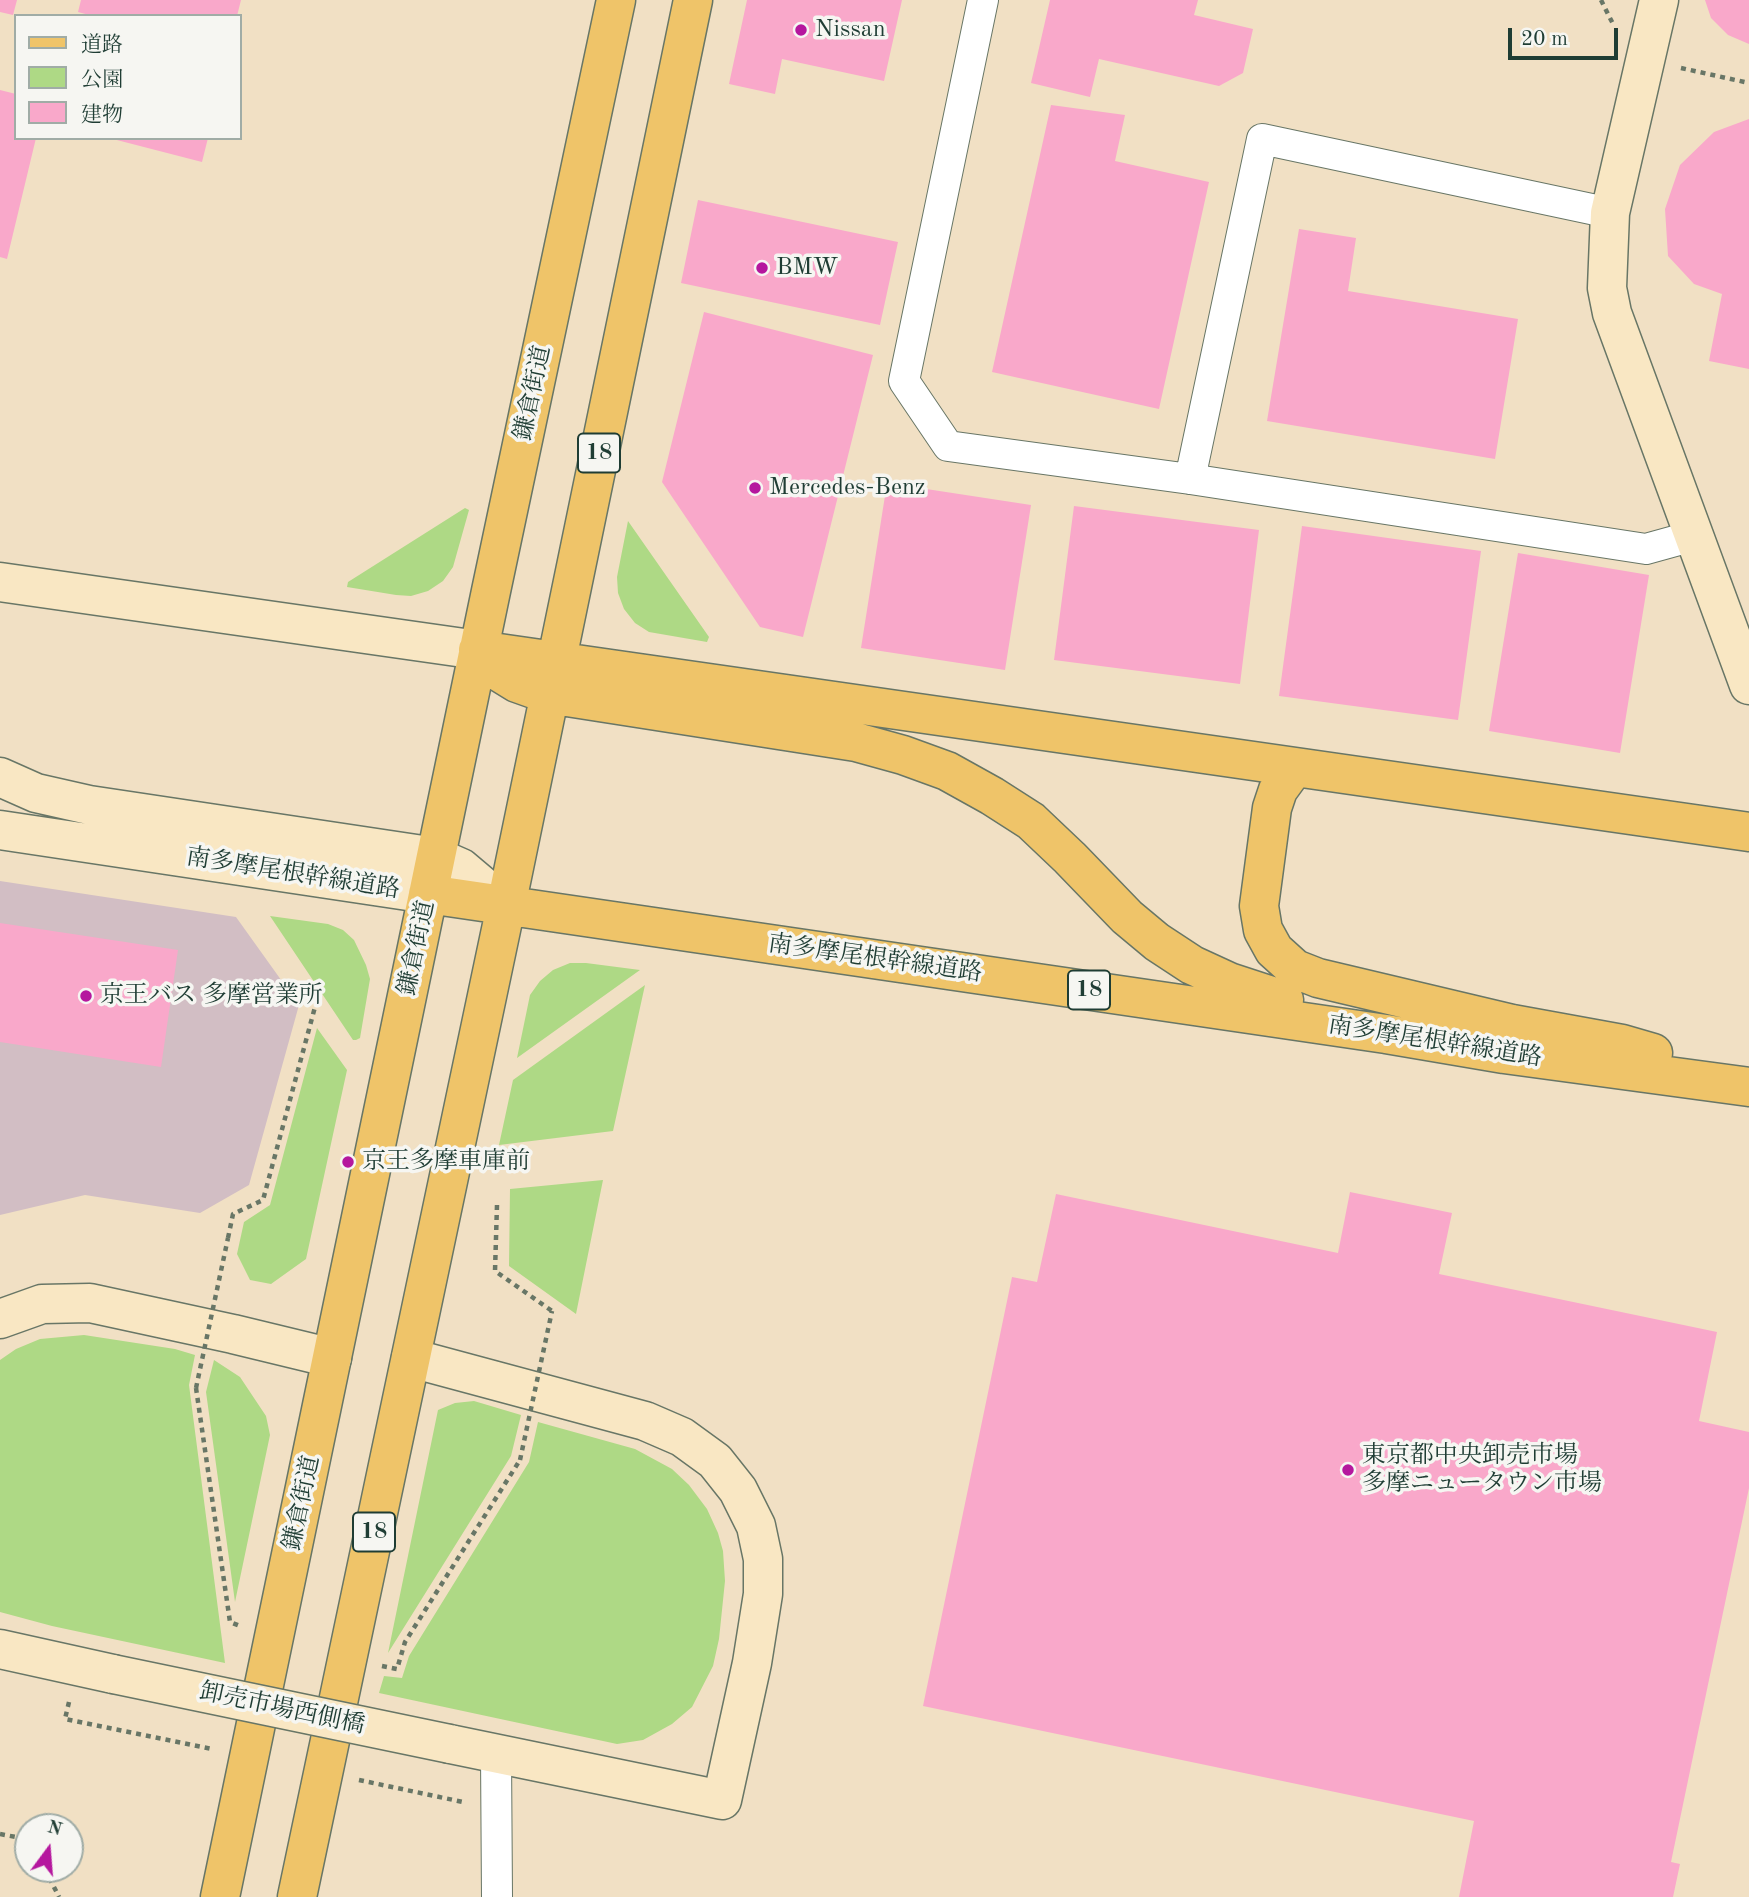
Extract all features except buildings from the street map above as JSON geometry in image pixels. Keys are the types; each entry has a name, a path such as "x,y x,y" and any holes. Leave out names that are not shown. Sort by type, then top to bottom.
{"main road":[{"name":"鎌倉街道","path":"220,1897 478,650 616,0"},
{"name":"18","path":"297,1897 693,0"},
{"path":"478,650 552,678 856,742 947,771 1031,821 1127,917 1157,942 1192,965 1229,982 1386,1034"},
{"path":"552,678 1294,768 1749,832"},
{"path":"1294,768 1278,790 1272,808 1259,906 1263,930 1274,950 1295,968 1318,978 1512,1024 1622,1044 1749,1085"},
{"name":"南多摩尾根幹線道路","path":"428,894 1386,1034 1504,1054 1749,1085"}],"street":[{"path":"983,0 904,381 948,446 1646,549 1693,536"},
{"path":"1659,0 1610,213 1607,288 1612,313 1749,685"},
{"path":"1190,480 1262,139 1610,213"},
{"path":"0,582 478,650"},
{"path":"0,777 36,793 89,805 436,857 461,868 506,906"},
{"name":"南多摩尾根幹線道路","path":"0,830 428,894"},
{"path":"0,1320 42,1304 90,1303 332,1358"},
{"name":"卸売市場西側橋","path":"0,1649 722,1800 752,1663 763,1594 763,1559 756,1526 738,1490 715,1461 682,1437 645,1421 411,1358"},
{"path":"496,1754 497,1897"}],"path":[{"path":"241,1627 230,1622 196,1388 233,1214 263,1200 315,1007"},
{"path":"378,1665 397,1669 405,1642 520,1460 552,1311 495,1271 497,1205"},
{"path":"69,1702 65,1719 216,1750"},
{"path":"355,1779 497,1809"}],"shaded area":[{"name":"京王バス 多摩営業所","path":"0,881 236,917 299,1005 249,1185 200,1213 85,1195 0,1215"}],"green space":[{"path":"465,508 469,510 453,567 443,581 428,591 411,596 347,587 348,582"},
{"path":"628,521 709,637 707,642 649,632 635,623 624,609 618,593 617,577"},
{"path":"270,916 328,924 343,930 354,940 370,979 360,1038 353,1040"},
{"path":"570,963 640,970 517,1058 530,995 540,981 553,970"},
{"path":"645,985 613,1131 499,1145 513,1080"},
{"path":"317,1028 347,1070 306,1259 271,1284 250,1280 237,1254 244,1222 270,1205"},
{"path":"603,1180 576,1314 509,1266 510,1189"},
{"path":"84,1335 175,1349 195,1355 189,1385 225,1663 52,1626 0,1612 0,1360 16,1349 40,1339"},
{"path":"214,1360 240,1377 266,1416 270,1435 235,1602 206,1392"},
{"path":"474,1401 521,1415 511,1456 388,1653 438,1410 455,1403"},
{"path":"538,1422 635,1449 672,1469 689,1485 707,1509 718,1533 723,1551 725,1581 719,1639 713,1666 692,1707 672,1724 643,1740 617,1744 379,1693 384,1676 402,1678 409,1656 529,1462"}],"place":[{"name":"Nissan","path":"801,30"},
{"name":"BMW","path":"762,268"},
{"name":"Mercedes-Benz","path":"755,488"},
{"name":"京王バス 多摩営業所","path":"86,996"},
{"name":"京王多摩車庫前","path":"348,1162"},
{"name":"東京都中央卸売市場 多摩ニュータウン市場","path":"1348,1470"}]}
